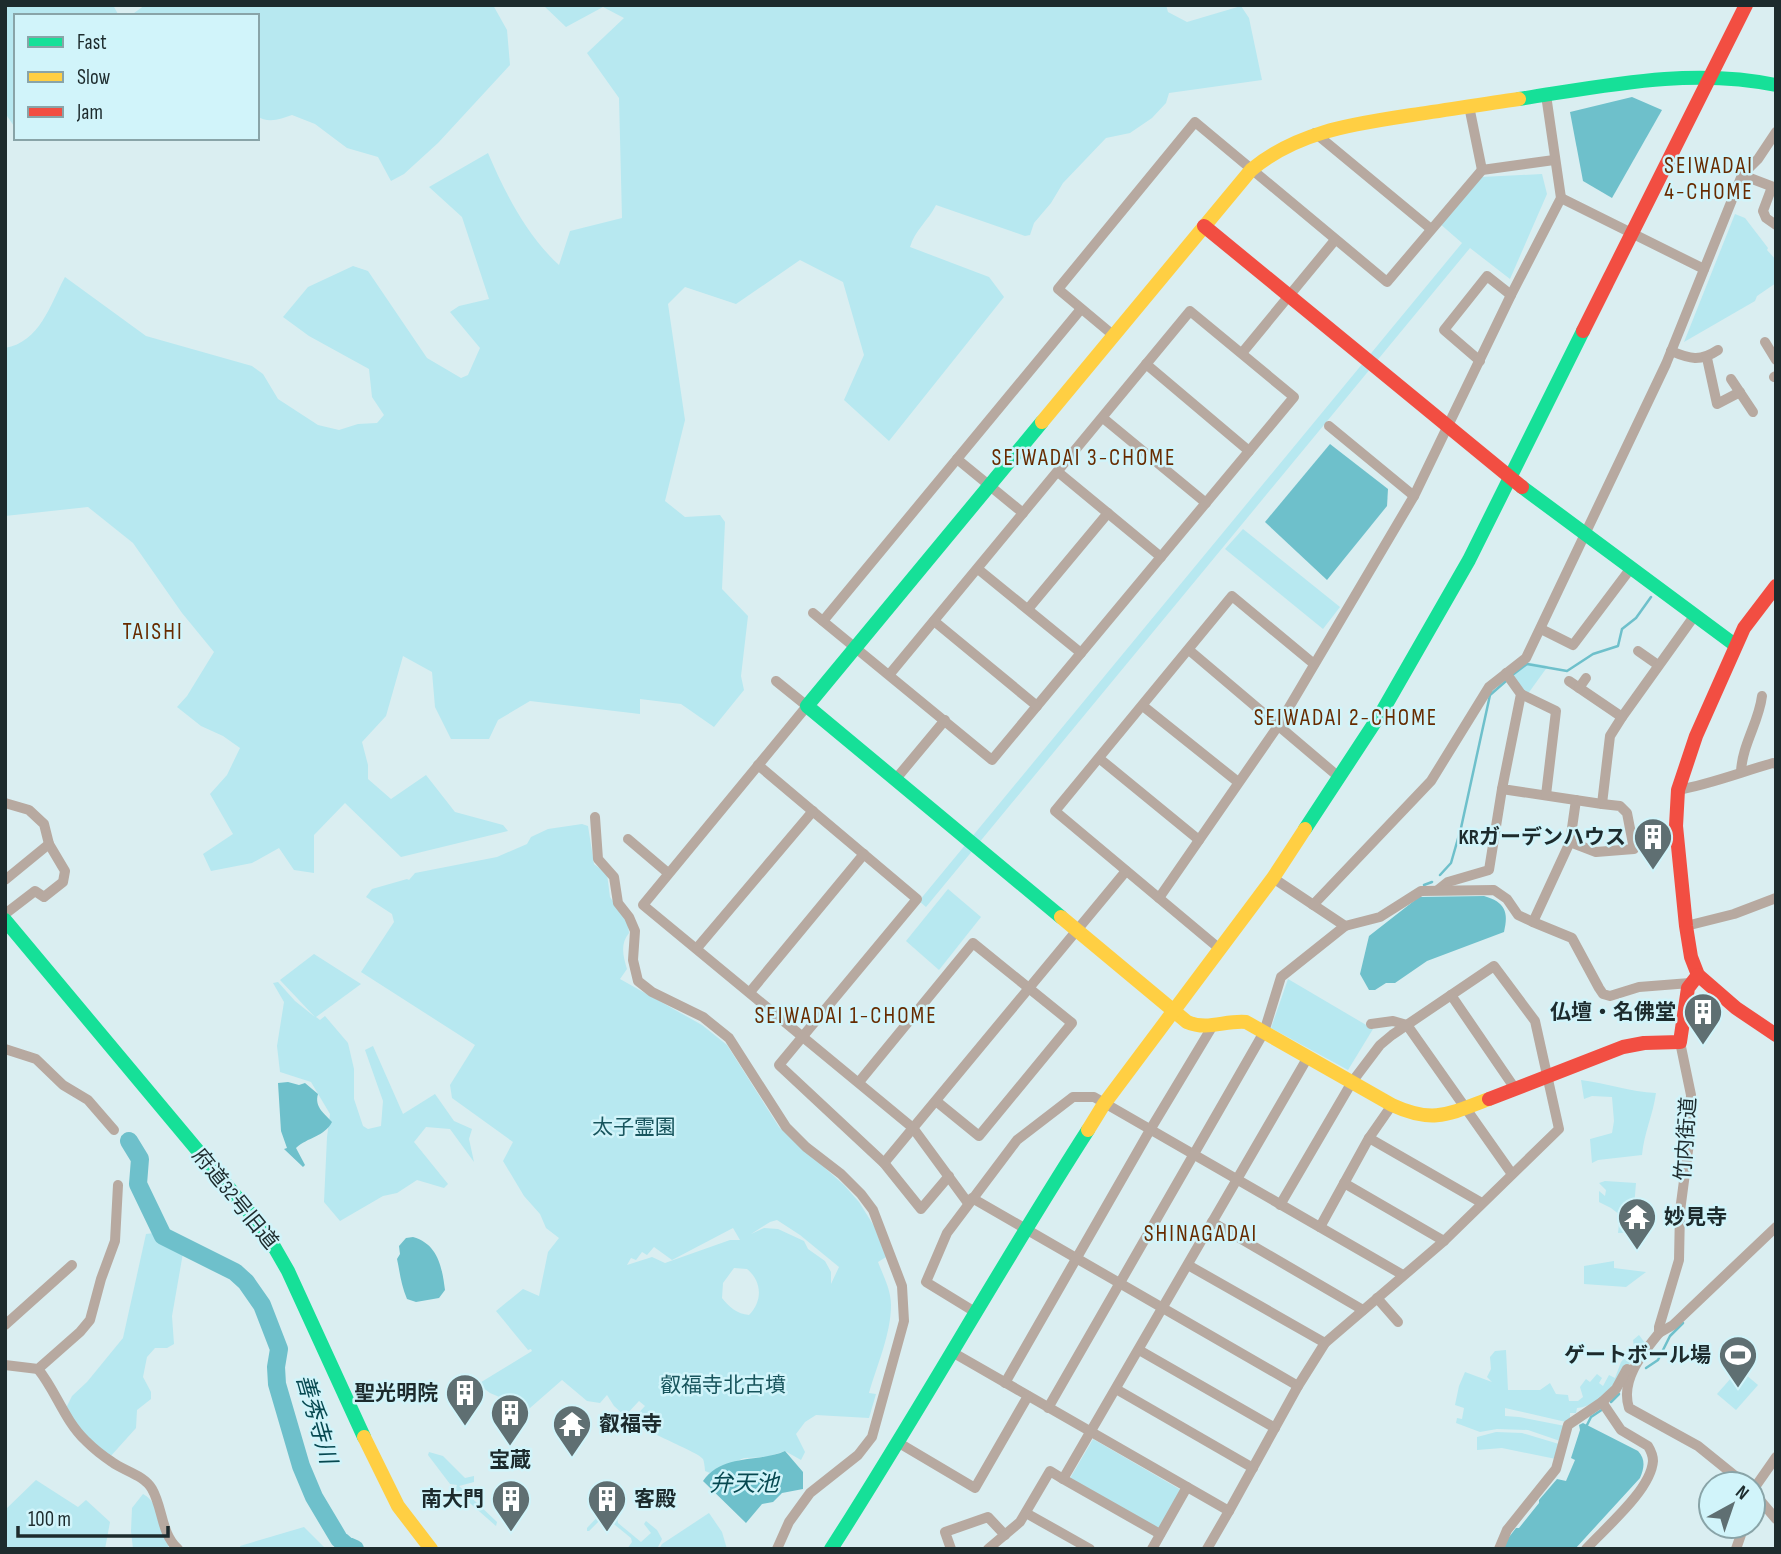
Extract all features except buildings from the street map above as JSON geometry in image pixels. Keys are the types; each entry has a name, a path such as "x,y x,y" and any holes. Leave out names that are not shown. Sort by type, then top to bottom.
{"main road":[{"path":"831,1549 900,1443 1024,1229 1104,1104 1273,878 1340,778 1430,630 1469,560 1745,5"},
{"path":"1680,1042 1644,1043 1623,1047 1467,1109 1446,1115 1414,1115 1242,1021 1212,1027 1194,1026 807,706 1251,170 1274,152 1315,133 1352,124 1677,76 1733,77 1776,85"},
{"path":"1204,226 1510,478 1735,645"},
{"path":"1776,586 1735,645 1696,736 1678,790 1676,826 1694,979 1776,1035"},
{"name":"府道32号旧道","path":"5,920 265,1231 286,1265 378,1468 398,1506 431,1549"},
{"name":"竹内街道","path":"1680,1042 1694,979"}],"street":[{"path":"1159,898 1278,726 1414,496 1561,198 1546,95"},
{"path":"1469,106 1482,170"},
{"path":"1113,335 1058,289 1195,122 1387,282 1482,170 1554,160"},
{"path":"1313,905 1431,781 1489,687 1526,658 1671,351 1742,175 1758,159 1776,132"},
{"path":"1315,133 1431,229"},
{"path":"1742,175 1774,187 1763,211 1766,218 1776,225"},
{"path":"1561,198 1704,269"},
{"path":"1242,354 1335,240"},
{"path":"1480,361 1444,330 1487,276 1511,295"},
{"path":"823,621 1082,309"},
{"path":"813,613 992,760 1294,397 1190,312 889,675"},
{"path":"1765,342 1776,360"},
{"path":"1671,351 1689,358 1707,358 1718,350"},
{"path":"1707,358 1717,404 1740,392"},
{"path":"1146,364 1249,451"},
{"path":"1731,379 1753,412"},
{"path":"1102,418 1206,503"},
{"path":"1329,426 1414,496"},
{"path":"957,459 1023,513"},
{"path":"1058,471 1161,557"},
{"path":"1028,609 1108,513"},
{"path":"1541,629 1573,645 1631,568"},
{"path":"978,569 1081,653"},
{"path":"1221,950 1055,811 1232,596 1314,664"},
{"path":"1602,803 1610,736 1695,615"},
{"path":"934,621 1037,706"},
{"path":"1189,650 1340,778"},
{"path":"1638,651 1658,665"},
{"path":"1506,673 1521,694 1556,711 1546,795"},
{"path":"1579,688 1586,678"},
{"path":"629,917 643,905 807,706 776,681"},
{"path":"1569,681 1622,717"},
{"path":"1438,890 1448,883 1489,870 1521,694"},
{"path":"1741,772 1741,762 1762,696"},
{"path":"1143,706 1238,782"},
{"path":"895,780 945,720"},
{"path":"1100,759 1199,840"},
{"path":"1678,790 1707,785 1741,772 1776,764"},
{"path":"758,765 917,899 779,1065 884,1163 921,1209 949,1176"},
{"path":"1502,789 1620,806 1628,813 1634,849 1596,852 1570,842"},
{"path":"1533,922 1570,842 1576,800"},
{"path":"5,803 29,810 44,824 49,844 65,871 63,882 44,897 35,891 5,914"},
{"path":"697,948 813,811"},
{"path":"595,817 598,859 614,877 618,903 629,917 635,931 633,960 638,981 652,992 703,1017 729,1038 786,1127 847,1180 873,1210 902,1286 904,1321 872,1437 858,1455 810,1493 789,1522 777,1549"},
{"path":"628,839 668,873"},
{"path":"5,880 49,844"},
{"path":"750,992 864,854"},
{"path":"884,1163 1126,871"},
{"path":"1273,878 1345,926"},
{"path":"1048,1408 1264,1032 1281,977 1345,926 1380,916 1421,891 1494,890 1507,899 1518,915 1572,938 1599,988 1609,996 1639,987 1694,979"},
{"path":"1686,926 1734,915 1776,898"},
{"path":"643,905 913,1128 970,1201 1024,1229 1298,1386"},
{"path":"859,1082 973,943 1072,1023 979,1136 936,1101"},
{"path":"1207,1549 1325,1343 1444,1241 1559,1129 1535,1021 1494,966 1380,1045 1352,1082 1280,1205"},
{"path":"1451,995 1516,1090"},
{"path":"1371,1024 1393,1021 1408,1024 1512,1174"},
{"path":"1005,1383 1212,1027"},
{"name":"竹内街道","path":"1680,1042 1691,1095 1689,1143 1680,1211 1679,1260 1659,1333 1628,1380 1625,1395 1629,1408 1698,1446 1728,1470"},
{"path":"5,1049 36,1059 63,1085 88,1100 114,1130"},
{"path":"1063,1479 1308,1057"},
{"path":"975,1312 926,1282 947,1233 1017,1140 1073,1097 1094,1097 1403,1275"},
{"path":"1320,1227 1369,1138 1392,1105"},
{"path":"1369,1138 1482,1203"},
{"path":"1344,1183 1444,1241"},
{"path":"5,1365 38,1369 90,1320 115,1241 118,1185"},
{"path":"1212,1222 1363,1310"},
{"path":"1659,1333 1673,1325 1776,1227"},
{"path":"5,1325 72,1265"},
{"path":"1188,1265 1325,1343"},
{"path":"1377,1298 1398,1322"},
{"path":"1499,1549 1507,1530 1556,1469 1568,1424 1602,1402 1616,1389 1625,1372 1651,1343"},
{"path":"1139,1350 1275,1428"},
{"path":"952,1352 1229,1511"},
{"path":"38,1369 69,1422 85,1441 152,1488 163,1523 178,1549"},
{"path":"1116,1389 1253,1468"},
{"path":"900,1443 975,1488 1028,1395"},
{"path":"1586,1549 1647,1480 1653,1463 1648,1446 1621,1430 1602,1402"},
{"path":"988,1549 1020,1522 1050,1471 1160,1534"},
{"path":"1152,1549 1187,1487"},
{"path":"1026,1513 1090,1549"},
{"path":"951,1549 945,1532 988,1517 1005,1535"}],"green space":[{"path":"5,5 113,5 118,14 14,14 14,126 5,113"},
{"path":"145,5 493,5 507,30 510,65 438,143 404,174 391,181 378,157 347,148 315,124 292,115 270,120 259,117 259,14 133,14"},
{"path":"543,5 1166,5 1168,12 1187,22 1241,6 1249,18 1262,80 1169,93 1166,103 1152,118 1130,133 1106,138 1063,183 1034,223 1030,235 1025,236 936,205 910,247 989,277 1004,297 889,441 844,400 864,355 843,282 800,260 736,304 685,287 668,304 685,420 665,501 685,517 720,515 725,522 722,589 748,616 741,676 744,690 714,727 681,704 640,699 640,714 530,701 498,720 489,739 451,739 435,707 432,672 403,656 386,716 362,742 368,765 368,779 391,799 426,775 455,812 503,825 508,831 401,857 345,803 314,835 314,873 294,870 279,848 252,863 211,871 203,854 233,834 210,794 227,775 240,748 201,726 177,707 187,696 214,652 182,613 133,543 88,507 5,516 5,348 27,338 43,321 65,277 146,336 252,366 263,374 278,399 318,425 339,430 358,424 377,423 384,415 372,397 369,369 309,336 283,317 308,287 353,266 368,271 427,358 461,378 468,375 480,348 450,312 459,306 489,299 462,217 429,187 488,153 518,213 547,254 559,265 570,231 622,218 619,98 587,53 624,18 603,7 566,27"},
{"path":"1542,174 1547,194 1510,279 1470,248 926,907 919,901 1462,243 1439,223 1481,177"},
{"path":"1735,214 1745,218 1776,260 1776,283 1757,296 1755,301 1684,342"},
{"path":"1243,529 1340,607 1323,629 1225,549"},
{"path":"1526,662 1548,666 1527,695 1511,674"},
{"name":"太子霊園","path":"582,824 588,826 594,864 607,874 610,897 628,924 629,933 623,950 627,969 620,979 702,1025 727,1045 779,1127 844,1185 874,1226 886,1257 878,1262 891,1305 886,1338 869,1393 876,1394 869,1418 816,1415 805,1422 796,1434 805,1452 801,1460 785,1451 767,1457 744,1458 710,1473 705,1471 700,1456 631,1421 645,1406 639,1401 625,1416 607,1395 600,1403 587,1401 562,1380 522,1415 504,1399 478,1384 532,1351 528,1350 496,1311 523,1289 539,1296 548,1252 559,1238 546,1228 540,1214 524,1196 503,1161 513,1142 452,1098 450,1085 475,1045 361,972 394,922 392,914 366,897 372,889 409,880 415,873 497,857 527,844 531,837 548,829","holes":["777,1220 839,1267 831,1284 831,1272 825,1261 808,1249 804,1241 778,1229 764,1228 751,1234","733,1228 740,1240 730,1240 665,1263 652,1257 627,1265 631,1258 636,1260 642,1252 647,1255 654,1247 672,1260","734,1268 747,1269 752,1274 759,1291 757,1304 749,1315 734,1310 722,1298 723,1283"]},
{"path":"948,889 981,917 939,970 906,941"},
{"path":"314,954 361,984 316,1017 320,1020 325,1016 348,1043 354,1069 354,1099 363,1126 368,1129 381,1126 383,1101 365,1050 373,1046 403,1114 435,1094 454,1121 472,1129 469,1139 474,1162 450,1129 426,1127 414,1142 448,1184 444,1188 417,1180 340,1221 324,1202 330,1114 311,1082 280,1072 277,1046 284,1002 273,983 278,982 295,1001 315,1017 280,980"},
{"path":"1288,979 1373,1029 1348,1070 1271,1028"},
{"path":"1581,1080 1656,1093 1642,1155 1592,1163 1590,1139 1612,1133 1612,1097 1592,1096 1584,1099"},
{"path":"1599,1183 1636,1183 1633,1219 1652,1223 1651,1231 1618,1233 1620,1215 1599,1202 1599,1191 1605,1196 1606,1190"},
{"path":"154,1233 183,1253 172,1316 174,1344 167,1348 155,1348 147,1357 143,1377 151,1392 151,1399 137,1410 136,1428 109,1458 105,1459 68,1414 67,1406 72,1396 123,1338 146,1234"},
{"path":"1614,1261 1614,1268 1646,1272 1626,1287 1584,1284 1584,1266"},
{"path":"1639,1335 1645,1343 1615,1383 1597,1400 1577,1408 1576,1413 1570,1413 1570,1419 1566,1422 1505,1408 1505,1416 1565,1426 1560,1441 1528,1430 1497,1429 1480,1432 1456,1423 1457,1418 1462,1419 1464,1408 1455,1405 1465,1372 1492,1382 1487,1377 1491,1369 1490,1357 1495,1351 1506,1350 1508,1390 1540,1390 1550,1383 1556,1394 1568,1395 1569,1401 1578,1401 1583,1397 1580,1387 1586,1379 1590,1382 1597,1374 1602,1378 1599,1383 1603,1386 1609,1375 1615,1378 1621,1362 1634,1347 1633,1340"},
{"name":"ゲートボール場","path":"1739,1369 1758,1385 1736,1410 1717,1394"},
{"path":"1496,1432 1522,1433 1559,1444 1556,1459 1502,1448 1477,1450 1477,1437"},
{"path":"1093,1439 1181,1490 1159,1532 1069,1480"},
{"path":"429,1452 443,1456 465,1478 474,1476 474,1482 459,1486 497,1522 496,1526 455,1490 457,1485 450,1484 428,1455"},
{"path":"36,1480 78,1507 86,1500 110,1522 105,1549 5,1549 5,1510"},
{"path":"143,1494 158,1511 169,1549 133,1549 132,1508"},
{"path":"606,1508 616,1512 618,1523 641,1542 651,1533 644,1524 646,1521 657,1530 662,1539 657,1549 627,1549 632,1542 631,1538 604,1516 587,1531"},
{"path":"709,1513 722,1532 727,1549 659,1549 662,1544"},
{"path":"304,1527 326,1549 241,1549 240,1546"}],"water":[{"path":"1632,97 1662,110 1612,198 1583,181 1570,112"},
{"path":"1330,444 1388,489 1387,506 1327,580 1265,522"},
{"path":"1484,896 1497,901 1504,909 1504,932 1427,961 1395,983 1386,983 1375,990 1369,990 1360,974 1369,936 1419,897"},
{"path":"278,1083 299,1085 305,1083 318,1094 319,1106 332,1122 325,1131 296,1148 305,1165 303,1167 284,1149 287,1148 281,1131"},
{"path":"413,1237 428,1245 437,1258 445,1290 439,1298 416,1302 407,1299 397,1259 400,1254 399,1246 406,1238"},
{"path":"1583,1423 1638,1451 1644,1464 1640,1478 1575,1549 1504,1549 1506,1541 1557,1479 1566,1481 1575,1460 1571,1458 1580,1430 1579,1425"},
{"name":"弁天池","path":"785,1451 803,1472 803,1489 782,1493 773,1502 762,1504 746,1523 703,1481 711,1472 731,1462"}],"waterway":[{"path":"1511,676 1527,664 1567,671 1593,654 1618,646 1622,629 1636,618 1651,597"},
{"path":"1440,875 1451,863 1461,828 1490,695 1506,681"},
{"path":"1424,885 1432,882"},
{"name":"善秀寺川","path":"129,1141 140,1159 138,1184 163,1236 235,1272 246,1282 262,1305 279,1349 277,1384 301,1466 314,1497 339,1539 355,1549"},
{"path":"1646,1368 1658,1360 1670,1336 1683,1323"},
{"path":"1611,1402 1619,1394"},
{"path":"1587,1425 1591,1417 1603,1409"}],"traffic: fast":[{"path":"1519,99 1615,84 1679,78 1744,80 1776,85"},
{"path":"1305,829 1383,710 1469,560 1583,331"},
{"path":"1042,422 807,706 1061,917"},
{"path":"1522,487 1735,645"},
{"path":"5,920 265,1231 288,1271 364,1437"},
{"path":"831,1549 1088,1130"}],"traffic: slow":[{"path":"1042,422 1251,170 1269,157 1307,138 1348,126 1519,99"},
{"path":"1088,1130 1104,1104 1273,878 1305,829"},
{"path":"1061,917 1187,1022 1202,1026 1246,1022 1406,1111 1441,1115 1489,1099"},
{"path":"364,1437 398,1506 431,1549"}],"traffic: jam":[{"path":"1583,331 1746,5"},
{"path":"1204,226 1522,487"},
{"path":"1776,586 1744,628 1696,736 1678,790 1676,826 1686,926 1691,957 1698,975 1736,1008 1776,1035"},
{"path":"1489,1099 1623,1047 1644,1043 1680,1042 1688,988 1698,975"}],"place":[{"name":"KRガーデンハウス","path":"1653,871"},
{"name":"仏壇・名佛堂","path":"1703,1046"},
{"name":"妙見寺","path":"1637,1251"},
{"name":"ゲートボール場","path":"1738,1389"},
{"name":"聖光明院","path":"465,1427"},
{"name":"宝蔵","path":"510,1447"},
{"name":"叡福寺","path":"572,1458"},
{"name":"南大門","path":"511,1533"},
{"name":"客殿","path":"607,1533"}],"district":[{"name":"SEIWADAI 4-CHOME","path":"1709,179"},
{"name":"SEIWADAI 3-CHOME","path":"1084,458"},
{"name":"TAISHI","path":"153,632"},
{"name":"SEIWADAI 2-CHOME","path":"1346,718"},
{"name":"SEIWADAI 1-CHOME","path":"846,1016"},
{"name":"SHINAGADAI","path":"1201,1234"}],"park label":[{"name":"叡福寺北古墳","path":"723,1385"}]}
